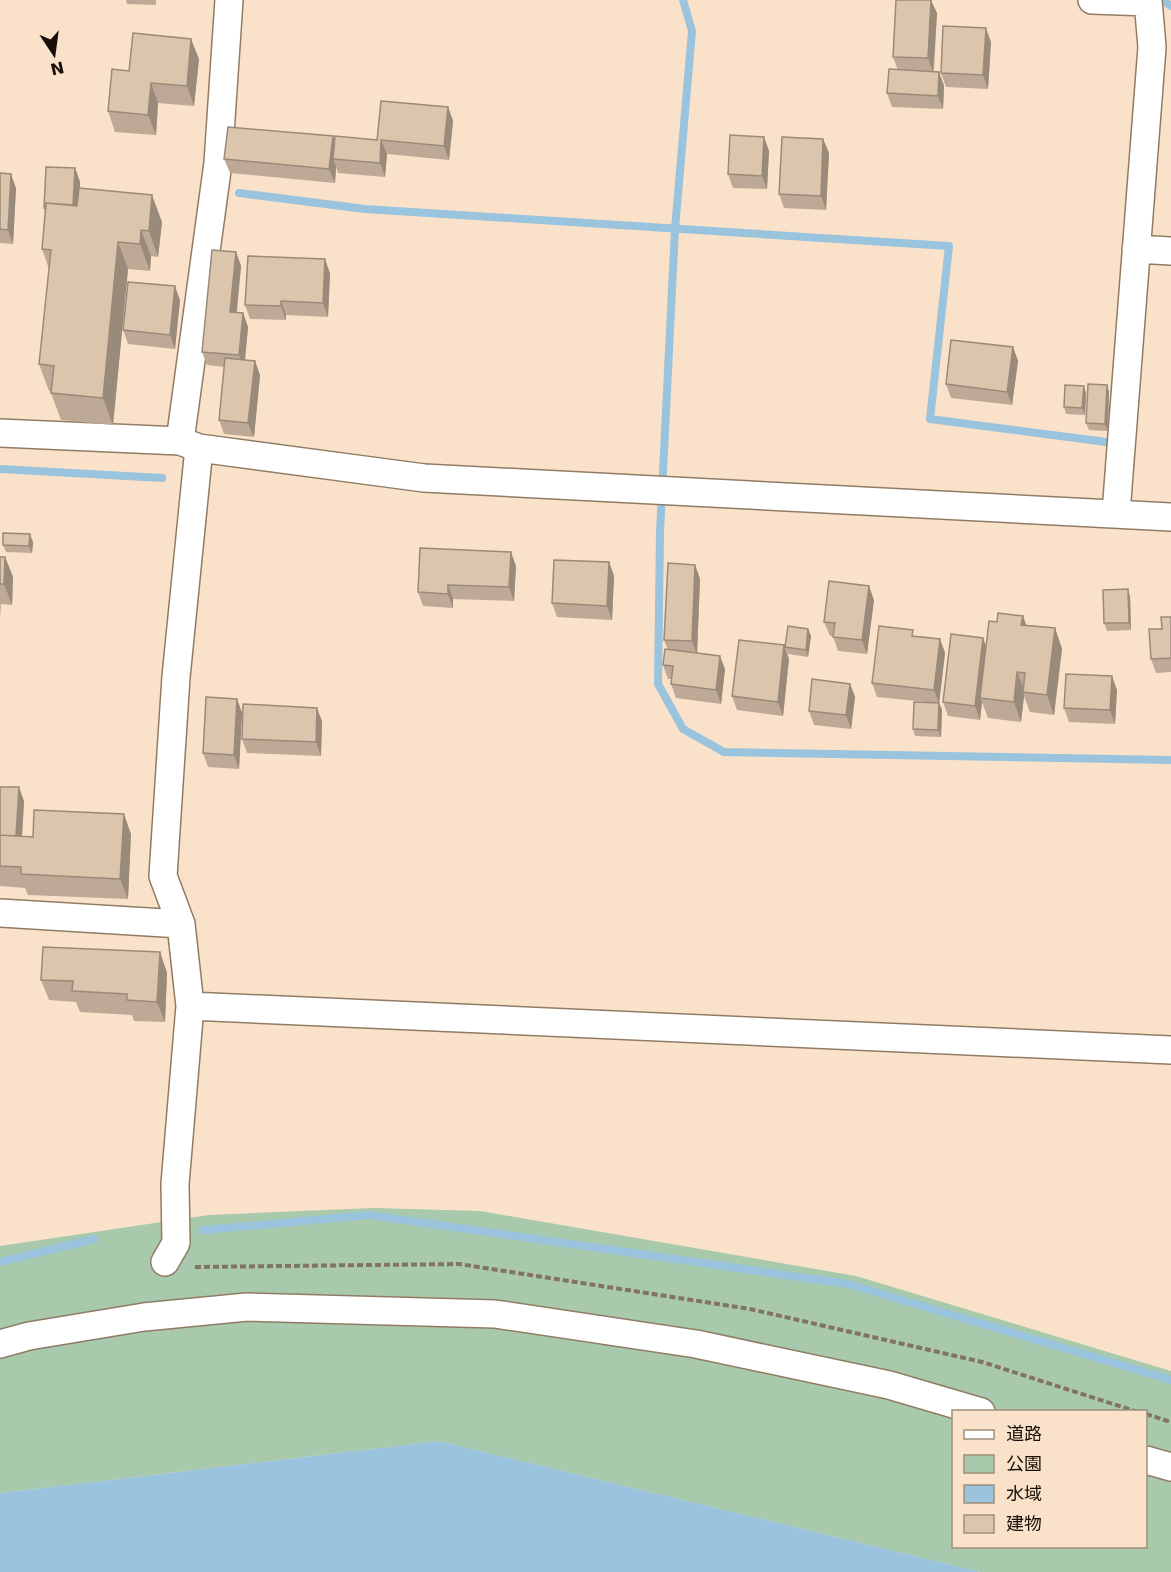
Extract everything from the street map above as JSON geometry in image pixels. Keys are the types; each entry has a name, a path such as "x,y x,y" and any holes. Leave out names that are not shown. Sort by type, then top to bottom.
{"street":[{"path":"165,1262 176,1243 175,1185 190,1006 181,924 163,876 189,445 218,163 229,0"},
{"path":"1092,0 1148,1 1152,47 1116,513"},
{"path":"1136,249 1171,251"},
{"path":"0,433 189,445 424,478 1171,517"},
{"path":"0,913 181,924"},
{"path":"190,1006 1171,1050"},
{"path":"0,1344 29,1336 144,1317 247,1307 495,1314 696,1344 889,1385 974,1410"},
{"path":"1147,1460 1171,1467"}],"path":[{"path":"1147,1414 1171,1422"}],"green space":[{"path":"374,1208 480,1211 856,1276 1171,1371 1171,1572 981,1572 439,1441 0,1493 0,1246 209,1215"}],"water":[{"path":"439,1441 981,1572 0,1572 0,1493"}],"building":[{"path":"896,0 931,0 928,58 893,57"},
{"path":"943,26 986,28 983,75 941,73"},
{"path":"133,33 191,39 187,86 151,83 148,115 108,111 112,69 129,71"},
{"path":"889,69 939,72 938,96 887,93"},
{"path":"381,101 448,107 444,146 381,140 380,163 333,159 335,136 377,140"},
{"path":"228,127 333,136 329,169 224,159"},
{"path":"730,135 764,137 762,176 728,174"},
{"path":"782,137 823,139 821,196 779,194"},
{"path":"46,167 75,168 73,205 46,203 46,208 44,208"},
{"path":"0,173 11,174 8,230 0,229"},
{"path":"79,188 152,195 149,231 141,230 140,244 118,242 103,398 51,393 54,366 39,364 51,250 42,249 46,203 77,206"},
{"path":"212,250 236,252 230,312 243,313 239,355 202,352"},
{"path":"248,256 325,259 323,303 281,301 281,306 245,305"},
{"path":"128,282 175,286 170,335 123,330"},
{"path":"951,340 1013,347 1007,392 946,384"},
{"path":"225,358 255,361 248,423 219,420"},
{"path":"1088,384 1107,385 1105,424 1086,423"},
{"path":"1065,385 1084,386 1082,408 1064,407"},
{"path":"3,533 30,534 29,546 3,545"},
{"path":"420,548 511,552 509,587 448,585 448,594 418,592"},
{"path":"0,557 5,557 4,584 0,584"},
{"path":"554,560 609,562 607,606 552,603"},
{"path":"668,563 695,565 692,641 664,640"},
{"path":"829,581 869,586 862,640 833,637 835,623 824,622"},
{"path":"1128,589 1129,623 1104,623 1103,590"},
{"path":"998,613 1023,616 1021,625 1055,628 1047,695 1023,692 1025,673 1017,672 1014,702 980,698 989,621 997,622"},
{"path":"1161,617 1171,617 1171,658 1151,659 1149,629 1162,629"},
{"path":"788,626 808,629 806,650 785,647"},
{"path":"879,626 913,630 912,636 940,639 934,690 872,683"},
{"path":"951,634 983,638 975,706 943,702"},
{"path":"739,640 784,645 778,702 732,696"},
{"path":"665,649 720,656 716,690 671,684 673,666 663,665"},
{"path":"1066,674 1112,676 1110,710 1064,708"},
{"path":"812,679 850,684 846,715 809,711"},
{"path":"206,697 237,699 234,755 203,753"},
{"path":"914,702 939,703 938,730 913,729"},
{"path":"243,704 317,708 316,742 242,739"},
{"path":"0,787 19,787 16,836 0,835"},
{"path":"34,810 124,814 120,879 21,874 21,867 0,866 0,835 33,837"},
{"path":"43,947 160,952 157,1002 127,1000 127,994 72,991 73,981 41,980"}],"waterway":[{"path":"683,0 692,31 675,229 660,532 658,684 683,729 724,752 1171,760"},
{"path":"1162,0 1171,6"},
{"path":"239,193 365,209 949,246 930,419 1106,442"},
{"path":"0,469 162,478"},
{"path":"203,1230 369,1215 848,1284 1171,1380"},
{"path":"0,1262 94,1239"}]}
